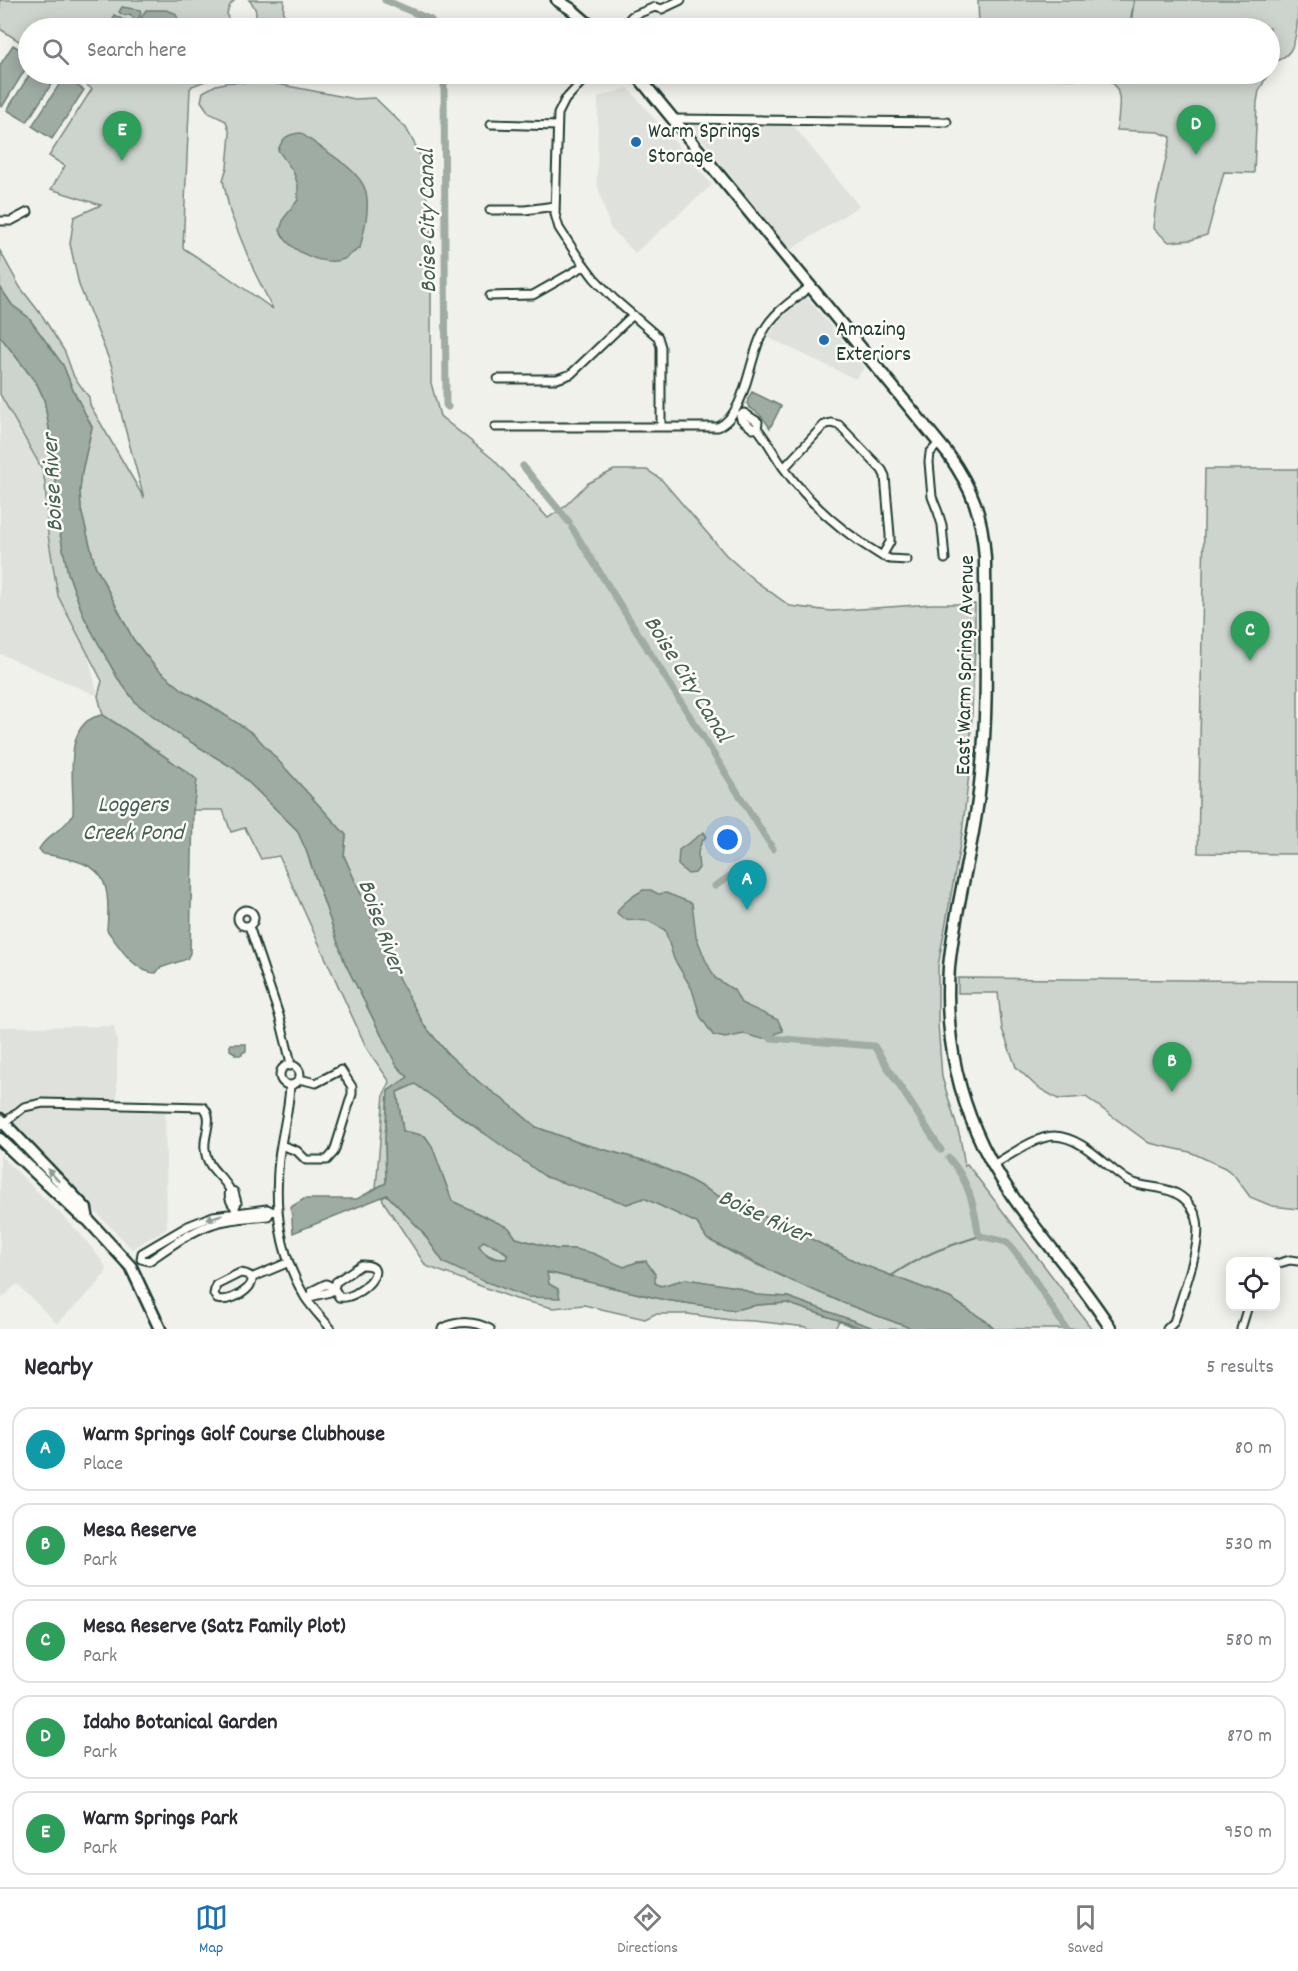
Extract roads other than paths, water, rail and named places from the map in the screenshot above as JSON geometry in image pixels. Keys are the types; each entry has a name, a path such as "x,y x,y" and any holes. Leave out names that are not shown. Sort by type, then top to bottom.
{"street":[{"path":"557,0 581,18"},
{"path":"647,0 653,8"},
{"path":"653,8 659,0"},
{"path":"630,18 653,8 662,9 681,0"},
{"path":"581,84 561,107 557,126 556,221 584,266 604,289 658,337 662,428"},
{"name":"East Warm Springs Avenue","path":"644,84 939,443 965,478 978,509 984,547 984,720 977,808 952,942 948,1004 954,1060 961,1092 976,1133 993,1165 1111,1329"},
{"path":"674,120 946,122"},
{"path":"490,124 557,126"},
{"path":"490,210 525,210 555,206"},
{"path":"0,221 11,221 28,212"},
{"path":"490,296 533,295 584,266"},
{"path":"495,427 718,427 737,413 762,334 769,322 811,286"},
{"path":"498,379 557,379 571,374 633,315"},
{"path":"737,413 744,413 758,422 758,428 784,468 820,509 856,539 882,556 907,560"},
{"path":"784,468 824,425 831,423 838,425 870,456 885,476 890,542 882,556"},
{"path":"939,443 932,450 929,462 932,498 942,525 945,559"},
{"path":"249,926 279,1015 290,1066"},
{"path":"290,1066 298,1070 299,1079 290,1085 284,1083 280,1074 283,1069 290,1066"},
{"path":"281,1145 297,1151 306,1160 327,1160 334,1152 352,1094 352,1088 341,1070 316,1083 299,1079"},
{"path":"290,1085 288,1116 281,1145 275,1212 287,1263 331,1329"},
{"path":"88,1220 86,1209 1,1123 24,1107 43,1103 202,1107 207,1111 208,1118 204,1141 209,1166 234,1192 237,1203 236,1212"},
{"path":"993,1165 1038,1140 1050,1136 1064,1137 1076,1141 1138,1185 1166,1189 1188,1202 1198,1226 1198,1240 1174,1322 1167,1329"},
{"path":"0,1139 88,1220 130,1267 160,1329"},
{"path":"130,1267 141,1260 142,1252 188,1226 213,1216 267,1209 275,1212"},
{"path":"1280,1263 1298,1261"},
{"path":"251,1278 287,1263"},
{"path":"308,1297 330,1292 338,1279 361,1265 368,1265 374,1272 372,1282 350,1297 339,1297 334,1288"},
{"path":"240,1273 251,1278 248,1289 226,1300 220,1301 215,1297 214,1288 218,1283 240,1273"},
{"path":"1241,1329 1246,1311"},
{"path":"442,1329 459,1323 475,1324 490,1329"}],"water":[{"path":"122,7 140,10 141,13 138,18 133,18 130,14 123,15 119,12"},
{"path":"146,10 166,10 175,13 178,18 141,18"},
{"path":"13,45 18,48 18,81 2,107 0,106 0,65"},
{"path":"24,84 52,84 27,122 7,110"},
{"path":"59,84 75,84 84,90 52,139 32,126"},
{"path":"301,133 348,167 362,183 366,192 367,213 360,248 344,259 326,261 298,251 284,238 280,230 284,218 298,200 298,185 293,171 278,150 286,137"},
{"path":"0,287 12,305 28,317 63,365 92,427 82,471 81,510 95,565 133,639 155,667 184,691 254,734 346,835 344,856 396,974 424,1025 448,1054 480,1083 536,1127 580,1143 649,1162 684,1177 722,1198 773,1220 861,1264 950,1298 986,1321 994,1329 913,1329 846,1304 792,1281 707,1239 697,1223 644,1198 627,1204 546,1177 415,1084 397,1092 403,1131 425,1136 432,1146 452,1201 509,1228 516,1238 556,1249 575,1249 592,1253 624,1267 646,1261 655,1274 655,1283 661,1286 686,1279 737,1287 756,1295 788,1297 876,1329 865,1329 787,1303 757,1305 734,1310 665,1300 547,1272 549,1284 558,1289 560,1298 527,1297 444,1263 421,1230 387,1195 293,1233 291,1207 304,1199 357,1199 386,1183 385,1140 388,1091 408,1077 397,1066 345,963 297,830 235,769 176,733 136,703 117,677 84,617 68,573 58,524 54,457 44,399 37,384 0,336","holes":["483,1241 508,1254 506,1259 491,1257 479,1246"]},
{"path":"752,392 781,406 770,428 748,404"},
{"name":"Loggers Creek Pond","path":"103,715 197,780 193,810 190,953 187,959 160,968 156,973 148,972 134,963 107,930 107,894 104,882 98,873 77,861 43,854 39,849 73,814 72,772 75,741 80,729 89,720"},
{"path":"704,832 706,836 698,851 699,868 695,873 688,874 678,865 679,850"},
{"path":"643,890 651,890 658,894 666,893 692,903 696,936 715,978 734,990 741,1003 778,1020 783,1031 771,1038 744,1034 725,1038 713,1035 700,1016 692,989 674,959 665,930 649,921 624,919 617,913 624,903"},
{"path":"230,1044 246,1044 246,1051 242,1055 235,1055 230,1050"}],"waterway":[{"name":"Boise City Canal","path":"385,0 426,18"},
{"path":"1131,18 1134,0"},
{"name":"Boise City Canal","path":"444,84 446,405 448,407"},
{"name":"Boise City Canal","path":"523,466 569,522"},
{"name":"Boise City Canal","path":"572,528 773,849"},
{"name":"Boise City Canal","path":"715,886 738,871"},
{"name":"Boise City Canal","path":"765,1034 771,1038 874,1046 941,1150"},
{"name":"Boise City Canal","path":"949,1158 956,1166 969,1193 980,1236 1007,1242 1023,1262 1066,1329"},
{"path":"891,1276 934,1252 980,1236"}],"place":[{"name":"Warm Springs Storage","path":"636,142"},
{"name":"Idaho Botanical Garden","path":"1196,155"},
{"name":"Warm Springs Park","path":"122,161"},
{"name":"Amazing Exteriors","path":"824,340"},
{"name":"Mesa Reserve (Satz Family Plot)","path":"1250,661"},
{"name":"Warm Springs Golf Course Clubhouse","path":"747,910"},
{"name":"Mesa Reserve","path":"1172,1092"}],"water label":[{"name":"Boise River","path":"51,483"},
{"name":"Boise River","path":"383,926"},
{"name":"Boise River","path":"765,1215"}]}
